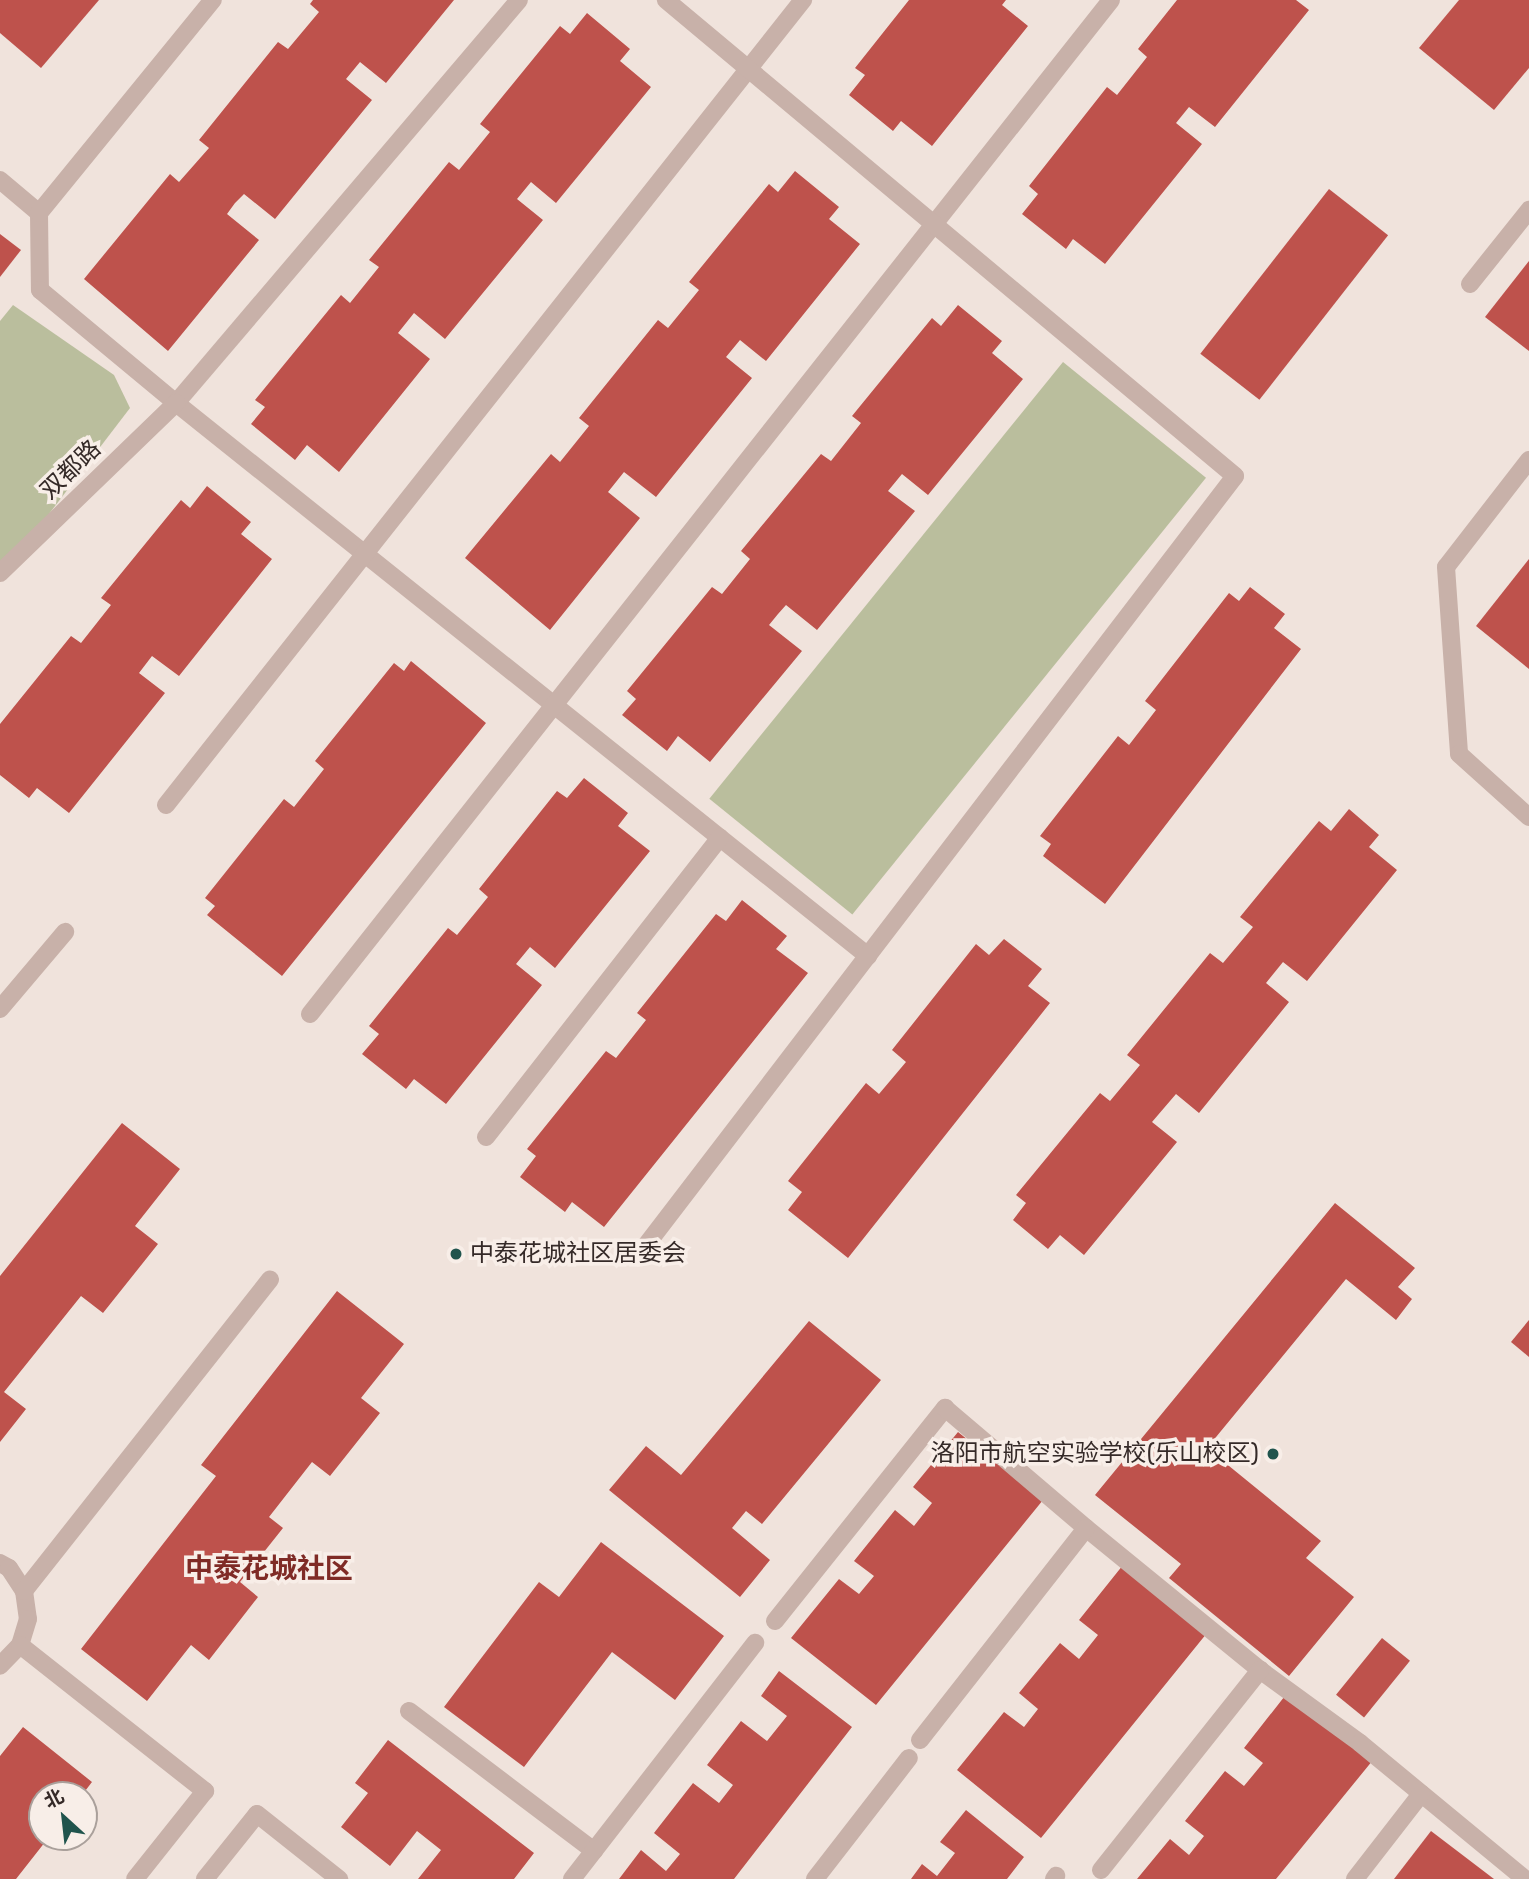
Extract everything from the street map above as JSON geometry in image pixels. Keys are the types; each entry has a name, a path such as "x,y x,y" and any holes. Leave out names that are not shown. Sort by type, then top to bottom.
{"street":[{"path":"213,0 39,213 40,290 176,403 868,956"},
{"name":"双都路","path":"0,573 176,403 519,0"},
{"path":"647,1244 1235,476 666,0"},
{"path":"166,805 803,0"},
{"path":"310,1014 1111,0"},
{"path":"0,180 39,213"},
{"path":"1470,284 1529,210"},
{"path":"1528,815 1460,754 1446,567 1529,460"},
{"path":"486,1137 720,838"},
{"path":"0,1009 65,932"},
{"path":"24,1591 270,1279"},
{"path":"775,1621 945,1408 1260,1670 1352,1736 1525,1879"},
{"path":"920,1740 1086,1528"},
{"path":"0,1563 9,1568 24,1591 28,1619 20,1645 0,1666"},
{"path":"572,1879 755,1643"},
{"path":"20,1645 205,1791 135,1879"},
{"path":"1101,1870 1260,1670"},
{"path":"409,1711 594,1851"},
{"path":"815,1879 909,1758"},
{"path":"1355,1879 1421,1794"},
{"path":"205,1879 257,1814 338,1879"}],"green space":[{"path":"13,305 114,375 130,408 0,578 0,321"},
{"path":"1063,362 1206,478 852,915 709,799"}],"building":[{"path":"0,0 99,0 41,68 0,33"},
{"path":"313,0 454,0 386,83 360,62 346,79 372,100 275,219 244,194 235,203 227,214 259,240 168,351 84,279 170,174 179,182 209,148 199,140 278,42 288,49 319,12 310,4"},
{"path":"909,0 1006,0 1002,5 1028,26 932,146 901,121 893,131 849,95 865,75 855,68"},
{"path":"1177,0 1296,0 1309,10 1215,127 1189,107 1176,123 1202,144 1105,264 1073,239 1066,249 1022,214 1038,194 1029,186 1107,87 1117,95 1147,57 1138,49"},
{"path":"1459,0 1529,0 1529,68 1494,110 1419,48"},
{"path":"587,13 630,49 620,61 651,87 556,203 531,182 517,199 543,220 445,339 414,313 398,333 430,359 339,472 307,445 295,460 251,424 265,407 255,400 341,295 350,303 379,267 369,260 449,162 459,170 490,132 480,124 560,26 570,34"},
{"path":"795,171 839,207 829,219 860,244 766,361 740,340 726,357 752,378 656,497 624,472 608,492 640,518 550,630 465,558 551,454 560,462 589,426 579,418 658,320 668,328 699,290 689,282 769,184 778,192"},
{"path":"1329,189 1388,235 1259,400 1200,354"},
{"path":"0,234 21,250 0,277"},
{"path":"1529,261 1529,351 1485,317"},
{"path":"958,305 1002,341 992,353 1023,379 928,495 902,474 888,491 915,511 817,630 786,605 769,625 802,651 710,762 678,736 667,751 622,715 636,699 627,691 712,587 722,594 750,559 741,551 821,454 831,461 861,423 852,416 932,318 941,326"},
{"path":"207,486 251,522 241,534 272,559 179,676 152,656 139,673 165,693 69,813 37,788 29,798 0,775 0,724 71,636 81,643 111,605 101,598 181,500 190,508"},
{"path":"1529,559 1529,669 1476,626"},
{"path":"1250,587 1285,614 1274,628 1301,649 1105,904 1043,856 1051,844 1040,836 1118,736 1129,745 1156,710 1145,701 1229,593 1239,601"},
{"path":"411,661 486,723 282,976 207,915 215,906 205,898 284,799 294,807 324,769 315,761 394,663 404,671"},
{"path":"584,778 628,813 618,826 650,851 555,968 530,947 516,964 542,985 446,1104 414,1079 406,1089 362,1054 379,1034 369,1026 448,928 457,935 488,897 479,889 557,791 567,798"},
{"path":"1349,809 1379,835 1369,847 1397,870 1307,981 1283,962 1266,983 1289,1002 1199,1113 1176,1094 1152,1122 1177,1142 1084,1255 1060,1235 1048,1249 1013,1220 1026,1203 1016,1195 1100,1093 1110,1101 1140,1065 1127,1055 1210,953 1223,963 1253,927 1240,917 1319,821 1331,831"},
{"path":"742,900 787,936 776,949 808,973 604,1227 572,1202 565,1212 520,1177 536,1156 527,1149 606,1051 616,1058 646,1020 637,1013 716,914 726,921"},
{"path":"1004,939 1042,969 1028,986 1050,1003 848,1258 788,1210 802,1192 788,1181 866,1083 879,1094 906,1062 892,1050 976,944 989,955"},
{"path":"122,1123 180,1169 135,1226 158,1244 103,1313 81,1296 4,1392 26,1409 0,1442 0,1276"},
{"path":"1335,1203 1415,1268 1398,1287 1412,1299 1396,1320 1346,1279 1207,1448 1321,1541 1306,1558 1354,1597 1289,1676 1169,1578 1181,1564 1095,1495"},
{"path":"337,1291 404,1344 361,1398 380,1413 330,1476 312,1462 269,1517 283,1528 240,1582 258,1597 209,1660 191,1645 147,1701 81,1649 216,1476 201,1465"},
{"path":"1529,1320 1529,1357 1511,1342"},
{"path":"809,1321 881,1380 762,1524 746,1511 732,1528 770,1560 740,1597 609,1490 646,1446 681,1475"},
{"path":"958,1432 1043,1500 876,1705 791,1638 839,1579 859,1594 874,1576 854,1561 895,1510 914,1526 932,1503 913,1487"},
{"path":"601,1542 724,1636 675,1700 612,1652 524,1767 444,1707 539,1582 559,1597"},
{"path":"1123,1565 1207,1633 1041,1838 957,1770 1004,1712 1024,1727 1038,1709 1019,1693 1060,1643 1079,1659 1098,1635 1079,1620"},
{"path":"1382,1638 1410,1661 1364,1717 1336,1695"},
{"path":"779,1671 852,1727 734,1879 619,1879 641,1850 666,1871 680,1854 654,1833 693,1783 719,1803 733,1785 707,1765 741,1721 767,1741 787,1716 761,1696"},
{"path":"1288,1692 1373,1760 1276,1879 1137,1879 1170,1839 1189,1855 1204,1836 1185,1821 1225,1771 1244,1786 1263,1763 1244,1748"},
{"path":"23,1727 91,1781 28,1781 28,1851 38,1851 16,1879 0,1879 0,1756"},
{"path":"388,1740 534,1853 514,1879 418,1879 441,1850 417,1831 390,1866 341,1827 368,1793 355,1783"},
{"path":"966,1810 1024,1857 1007,1879 911,1879 922,1864 937,1876 955,1853 940,1842"},
{"path":"1431,1831 1494,1879 1394,1879"}],"place":[{"name":"中泰花城社区居委会","path":"456,1254"},
{"name":"洛阳市航空实验学校(乐山校区)","path":"1273,1454"}],"district":[{"name":"中泰花城社区","path":"269,1569"}]}
